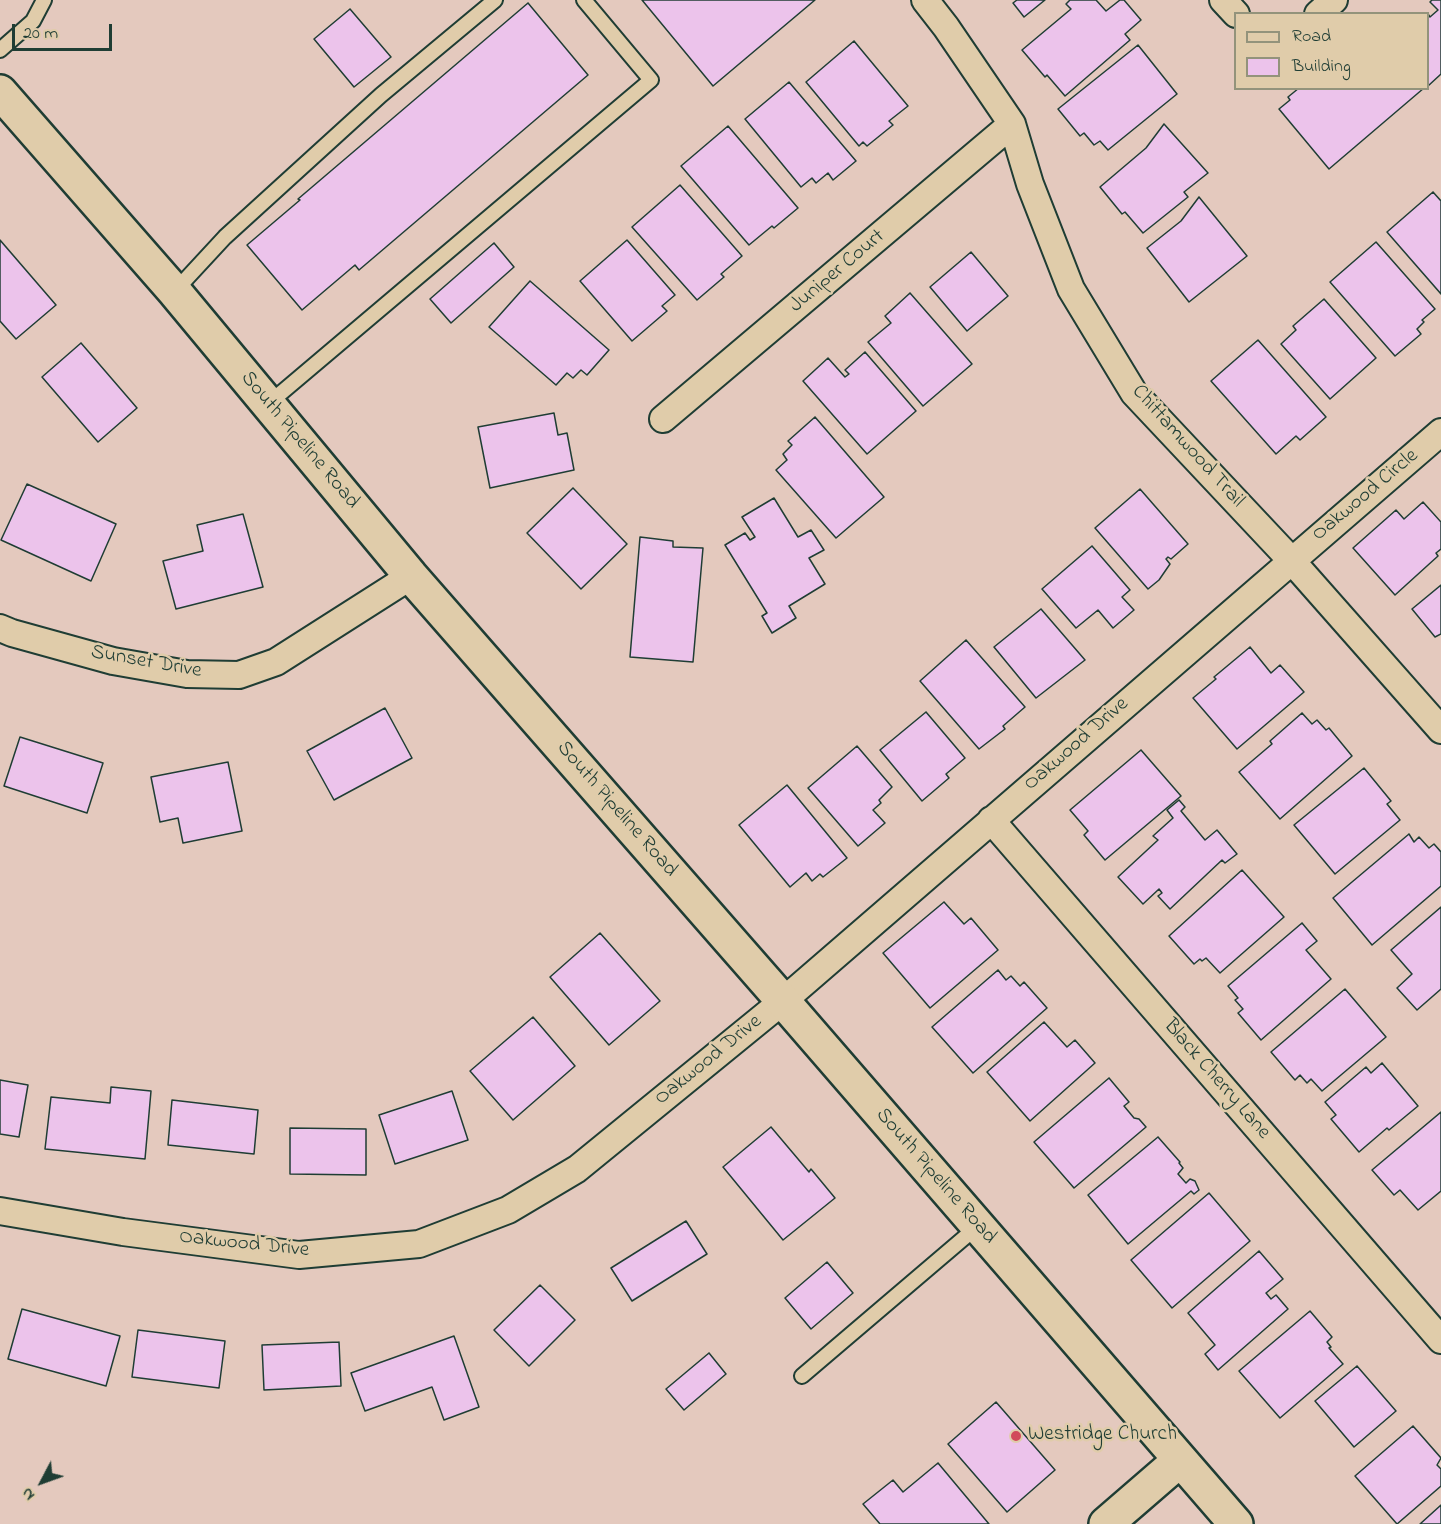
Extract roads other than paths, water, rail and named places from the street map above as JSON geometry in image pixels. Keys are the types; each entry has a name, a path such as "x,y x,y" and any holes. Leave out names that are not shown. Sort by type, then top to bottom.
{"street":[{"name":"Chittamwood Trail","path":"925,0 1012,124 1029,184 1071,289 1134,393 1291,560 1441,729"},
{"path":"1223,0 1234,12"},
{"path":"1320,12 1334,0"},
{"name":"South Pipeline Road","path":"0,92 175,292 411,576 1236,1524"},
{"name":"Juniper Court","path":"663,419 1012,124"},
{"name":"Oakwood Circle","path":"1291,560 1441,432"},
{"name":"Oakwood Drive","path":"0,1211 123,1232 299,1255 419,1244 508,1209 577,1169 783,1001 1291,560"},
{"name":"Sunset Drive","path":"0,628 113,661 187,674 239,675 276,662 411,576"},
{"name":"Black Cherry Lane","path":"991,820 1441,1340"},
{"path":"1106,1524 1180,1460"}],"lane":[{"path":"0,50 33,21 44,0"},
{"path":"175,292 225,237 372,103 495,0"},
{"path":"268,404 651,80 584,0"},
{"path":"802,1376 978,1226"}],"place":[{"name":"Westridge Church","path":"1016,1436"}]}
